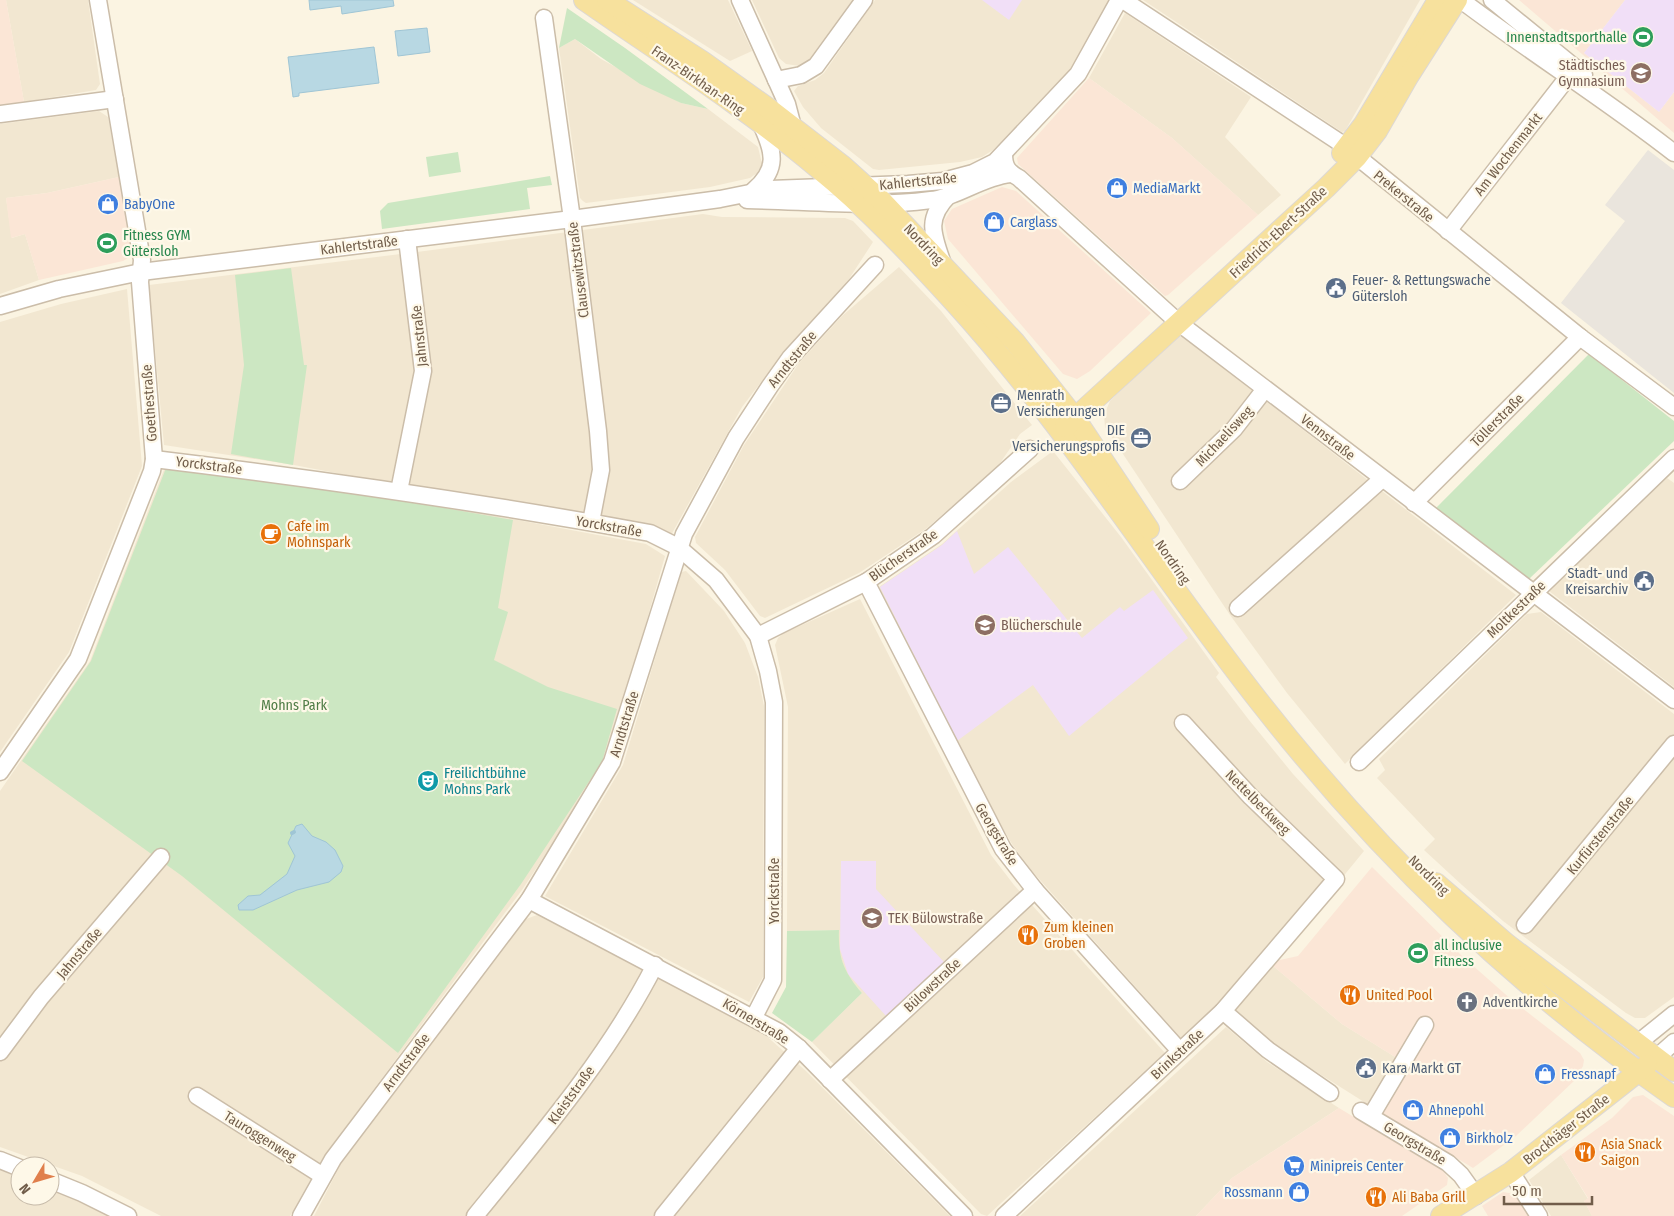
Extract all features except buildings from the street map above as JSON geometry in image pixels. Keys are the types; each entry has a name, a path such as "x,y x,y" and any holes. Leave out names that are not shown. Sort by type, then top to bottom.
{"main road":[{"name":"Franz-Birkhan-Ring","path":"584,0 761,124 811,162"},
{"name":"Franz-Birkhan-Ring","path":"607,0 702,61 793,127"},
{"name":"Friedrich-Ebert-Straße","path":"1352,153 1364,124 1438,0"},
{"name":"Friedrich-Ebert-Straße","path":"1056,427 1175,318 1326,188 1352,153 1377,131 1408,77 1458,0"},
{"name":"Nordring","path":"793,127 861,194 1000,356 1056,427 1254,696 1354,816 1420,887 1481,945 1620,1058 1674,1098"},
{"name":"Nordring","path":"811,162 841,187 883,202 1015,342 1071,413 1216,624 1270,696 1364,808 1453,899 1507,944 1674,1071"},
{"path":"1620,1058 1638,1043"},
{"name":"Brockhäger Straße","path":"1441,1216 1476,1196 1511,1172 1657,1057"}],"street":[{"name":"Goethestraße","path":"0,772 78,659 152,471 154,459 140,282 142,260 98,0"},
{"path":"740,0 787,104 793,127"},
{"path":"776,80 801,75 816,66 864,0"},
{"name":"Kahlertstraße","path":"0,306 59,289 141,272 720,199 861,194 908,184 950,179 983,169 996,162 1004,154 1078,74 1119,0"},
{"name":"Prekerstraße","path":"1124,0 1352,153 1580,337 1674,407"},
{"path":"1461,0 1572,72"},
{"path":"1492,0 1572,72 1674,153"},
{"name":"Clausewitzstraße","path":"544,18 572,219 601,470 591,522"},
{"name":"Am Wochenmarkt","path":"1444,228 1572,72"},
{"path":"0,114 115,99"},
{"path":"753,191 766,178 772,165 771,145 761,124"},
{"path":"1004,154 1004,162 1010,174"},
{"name":"Kahlertstraße","path":"883,202 932,200 984,180 1010,174"},
{"name":"Vennstraße","path":"1010,174 1019,178 1175,318 1382,479 1534,592 1674,700"},
{"name":"Kahlertstraße","path":"720,199 770,189 841,187"},
{"name":"Kahlertstraße","path":"944,266 934,237 932,224 939,205 949,194"},
{"name":"Jahnstraße","path":"399,491 423,371 407,239"},
{"name":"Arndtstraße","path":"302,1216 333,1159 530,900 612,762 678,547 736,438 790,358 875,265"},
{"name":"Töllerstraße","path":"1414,503 1580,337"},
{"name":"Michaelisweg","path":"1180,481 1234,429 1266,389"},
{"name":"Blücherstraße","path":"758,636 866,582 932,536 1030,448"},
{"name":"Moltkestraße","path":"1360,762 1674,458"},
{"name":"Yorckstraße","path":"154,459 277,473 399,491 650,533 678,547 716,580 758,636 774,702 773,980 754,1017"},
{"path":"1238,608 1382,479"},
{"name":"Georgstraße","path":"866,582 999,843 1035,890 1180,1051"},
{"name":"Nettelbeckweg","path":"1183,723 1251,797 1336,879"},
{"name":"Kurfürstenstraße","path":"1525,925 1674,744"},
{"name":"Jahnstraße","path":"0,1052 41,998 161,857"},
{"name":"Brinkstraße","path":"1004,1216 1223,1011 1336,879"},
{"name":"Bülowstraße","path":"830,1080 1035,890"},
{"name":"Körnerstraße","path":"530,900 754,1017 799,1048 964,1216"},
{"name":"Kleiststraße","path":"475,1216 549,1126 612,1039 635,1004 655,965"},
{"path":"1223,1011 1268,1050 1330,1093"},
{"path":"1638,1043 1674,1014"},
{"name":"Georgstraße","path":"1425,1025 1366,1114 1448,1163 1457,1170 1476,1196"},
{"path":"1657,1057 1674,1042"},
{"path":"663,1216 799,1048"},
{"name":"Tauroggenweg","path":"197,1096 323,1176"},
{"path":"1511,1172 1539,1216"},
{"path":"60,1184 128,1216"}],"shaded area":[{"path":"0,0 6,0 24,102 0,105"},
{"path":"6,0 88,0 100,84 96,90 24,102"},
{"path":"633,0 728,0 752,51 730,61"},
{"path":"752,0 854,0 814,58 800,66 786,64 779,58"},
{"path":"875,0 1109,0 1080,57 1071,69 993,150 982,157 960,162 879,170 873,169 821,128 803,107 794,91 798,86 815,80 824,73"},
{"path":"982,0 1022,0 1009,20"},
{"path":"1143,0 1420,0 1345,131 1342,132"},
{"path":"1519,0 1625,0 1584,53 1659,112 1674,92 1674,133"},
{"name":"Städtisches Gymnasium","path":"1625,0 1674,0 1674,92 1659,112 1584,53"},
{"path":"1125,13 1251,97 1225,137 1281,195 1258,215 1172,138 1089,78"},
{"path":"575,39 601,59 681,103 708,109 758,147 762,164 757,173 750,178 710,187 586,203 583,201 580,198 559,48"},
{"path":"1089,78 1172,138 1258,215 1168,295 1165,296 1018,164 1017,158"},
{"path":"99,111 108,117 119,177 47,193 6,198 12,238 25,234 39,280 0,294 0,124"},
{"path":"1648,150 1674,170 1674,393 1561,303 1625,221 1605,205"},
{"path":"119,177 131,252 128,258 123,261 39,280 25,234 11,238 6,198 47,193"},
{"path":"1002,187 1016,191 1151,313 1090,371 1077,379 1063,374 948,239 944,221 952,209"},
{"path":"703,214 722,217 845,218 853,221 873,242 849,279 784,352 742,407 670,537 294,465 164,445 149,285"},
{"path":"899,267 941,311 1032,425 1020,434 998,466 927,528 859,573 765,618 760,616 725,570 696,543 695,537 744,445 799,363 842,316"},
{"path":"127,289 142,466 69,652 0,752 0,322 61,304"},
{"path":"1182,336 1516,595 1345,764 1287,693 1230,615 1105,427 1104,415 1110,401 1176,337"},
{"path":"1053,451 1121,537 1219,673 1216,677 1249,720 1293,774 1364,851 1328,895 1220,1006 1181,1038 1032,871 1012,844 996,817 879,587 942,544 1011,482"},
{"path":"165,467 399,498 646,544 665,556 607,761 522,890 324,1156 290,1216 161,1216 82,1176 60,1168 60,1156 25,1156 0,1147 0,791 90,661"},
{"path":"1667,478 1674,483 1674,687 1549,591"},
{"name":"Blücherschule","path":"957,531 974,574 1008,547 1082,638 1120,607 1124,611 1153,590 1188,638 1069,736 1033,685 957,741 880,587 942,545"},
{"path":"686,571 724,611 745,643 758,677 764,706 763,977 749,1002 545,896 623,765 681,572"},
{"path":"860,599 991,855 1014,885 1165,1053 987,1216 981,1214 812,1042 862,993 847,976 838,949 839,930 787,931 788,707 775,645 778,638 784,633"},
{"path":"1541,612 1674,714 1674,997 1645,1018 1635,1018 1626,1013 1503,921 1462,885 1424,850 1435,839 1377,778 1385,770 1379,759 1527,614"},
{"name":"TEK Bülowstraße","path":"841,861 876,861 876,889 944,962 886,1016 848,974 840,949"},
{"path":"1372,867 1462,956 1513,1001 1580,1053 1584,1060 1576,1079 1516,1136 1473,1168 1372,1107 1400,1060 1342,1024 1272,965 1275,961 1298,956"},
{"path":"537,915 763,1033 806,1071 950,1216 314,1216 341,1164 526,919"},
{"path":"1272,965 1342,1024 1400,1060 1372,1107 1277,1047 1236,1010 1236,1006"},
{"path":"1226,1027 1267,1062 1339,1108 1232,1178 1196,1216 1020,1216"},
{"path":"1643,1095 1674,1116 1674,1216 1592,1216 1584,1201 1588,1198 1561,1155 1612,1118 1633,1097"},
{"path":"1339,1108 1443,1171 1448,1178 1447,1185 1402,1216 1196,1216 1232,1178"},
{"path":"1561,1155 1588,1199 1584,1201 1592,1216 1551,1216 1529,1180"},
{"path":"0,1169 10,1172 10,1206 60,1206 60,1191 80,1198 112,1216 0,1216"},
{"path":"1503,1192 1515,1194 1529,1216 1488,1216 1482,1206"}],"green space":[{"path":"567,8 708,109 681,103 640,84 575,39 559,48"},
{"path":"458,152 461,172 429,177 426,157"},
{"path":"550,176 552,185 527,188 530,209 382,229 380,211 388,203"},
{"path":"291,268 304,365 307,365 293,465 231,454 244,365 235,275"},
{"path":"1589,354 1674,421 1674,441 1529,579 1436,508"},
{"name":"Mohns Park","path":"166,468 399,500 513,520 498,608 508,612 494,660 548,687 617,709 602,762 521,884 398,1053 182,876 22,761 91,661"},
{"path":"839,930 843,964 862,993 812,1042 772,1013 786,987 787,931"}],"water":[{"path":"309,0 393,0 394,6 342,14 341,6 310,10"},
{"path":"427,28 430,52 398,56 395,31"},
{"path":"374,47 379,83 299,93 299,96 293,97 288,57"},
{"path":"302,824 312,836 326,842 335,850 343,866 341,872 329,882 297,890 253,910 239,910 238,905 248,896 260,895 287,874 295,856 288,843 296,826"}],"place":[{"name":"Innenstadtsporthalle","path":"1643,37"},
{"name":"Städtisches Gymnasium","path":"1641,73"},
{"name":"MediaMarkt","path":"1117,188"},
{"name":"BabyOne","path":"108,204"},
{"name":"Carglass","path":"994,222"},
{"name":"Fitness GYM Gütersloh","path":"107,243"},
{"name":"Feuer- & Rettungswache Gütersloh","path":"1336,288"},
{"name":"Menrath Versicherungen","path":"1001,403"},
{"name":"DIE Versicherungsprofis","path":"1141,438"},
{"name":"Cafe im Mohnspark","path":"271,534"},
{"name":"Stadt- und Kreisarchiv","path":"1644,581"},
{"name":"Blücherschule","path":"985,625"},
{"name":"Freilichtbühne Mohns Park","path":"428,781"},
{"name":"TEK Bülowstraße","path":"872,918"},
{"name":"Zum kleinen Groben","path":"1028,935"},
{"name":"all inclusive Fitness","path":"1418,953"},
{"name":"United Pool","path":"1350,995"},
{"name":"Adventkirche","path":"1467,1002"},
{"name":"Kara Markt GT","path":"1366,1068"},
{"name":"Fressnapf","path":"1545,1074"},
{"name":"Ahnepohl","path":"1413,1110"},
{"name":"Birkholz","path":"1450,1138"},
{"name":"Asia Snack Saigon","path":"1585,1152"},
{"name":"Minipreis Center","path":"1294,1166"},
{"name":"Rossmann","path":"1299,1192"},
{"name":"Ali Baba Grill","path":"1376,1197"}]}
